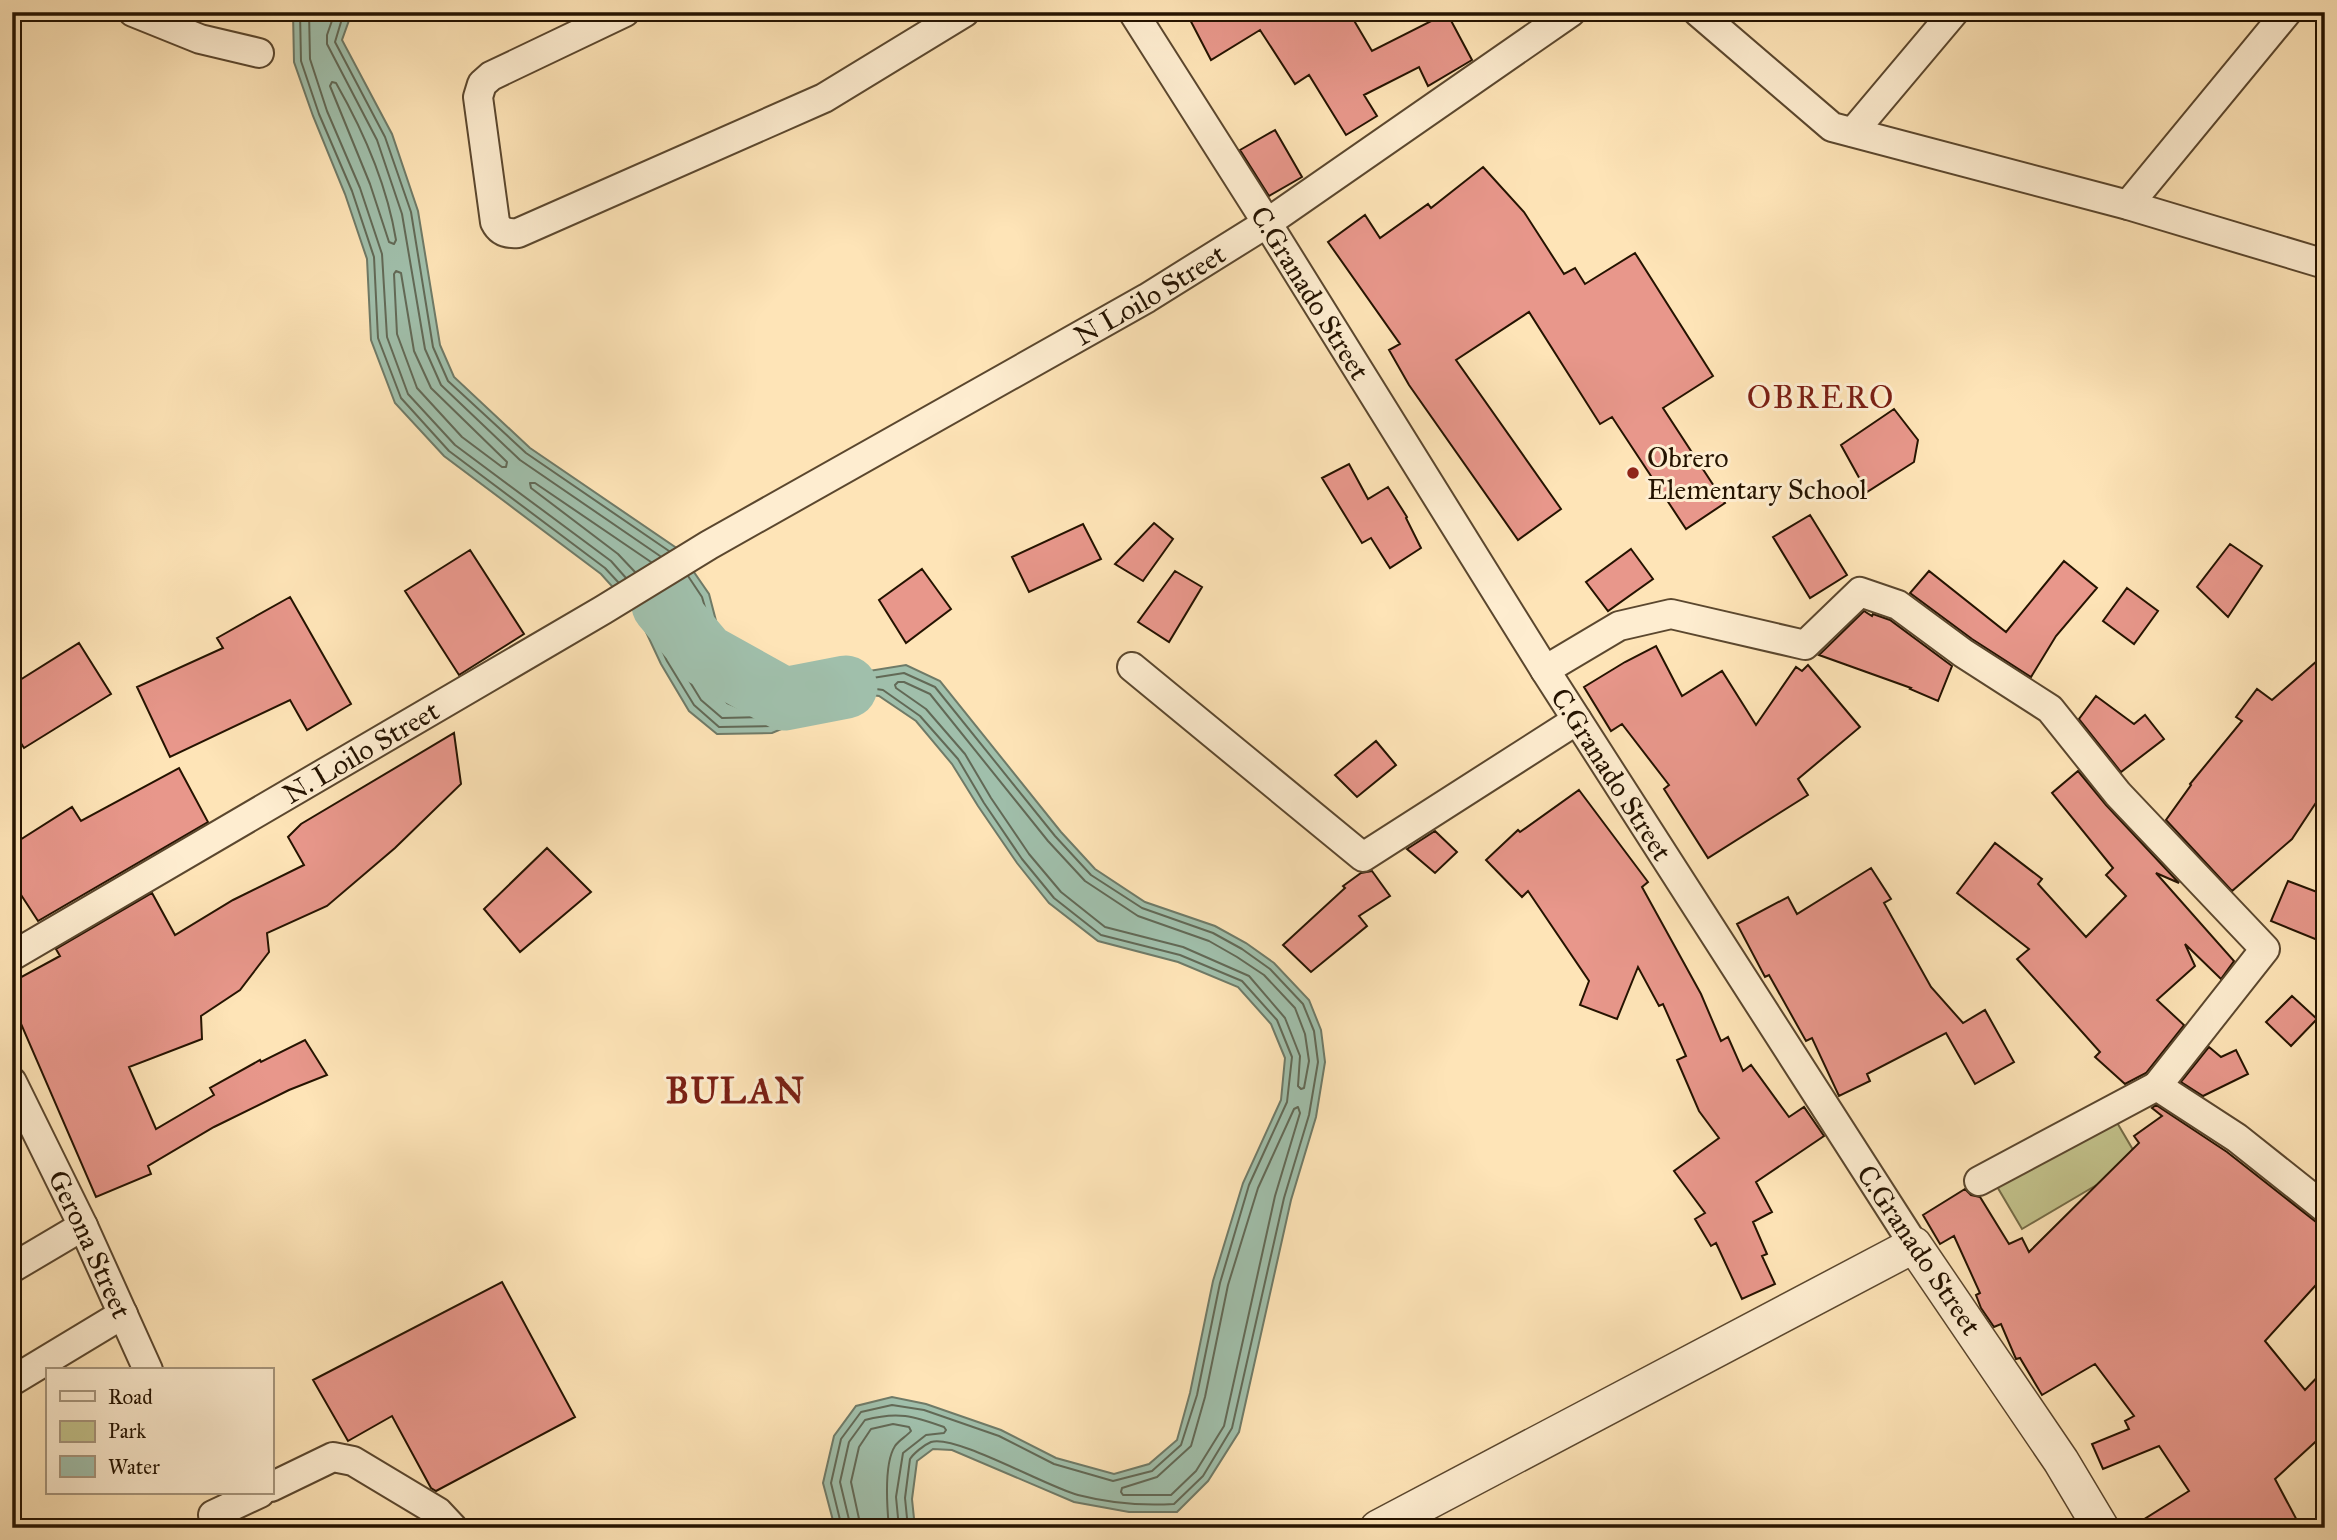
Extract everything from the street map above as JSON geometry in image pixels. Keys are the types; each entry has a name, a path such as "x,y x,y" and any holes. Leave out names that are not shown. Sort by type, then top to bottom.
{"street":[{"path":"133,12 201,38 259,53"},
{"path":"625,12 491,76 482,85 478,97 498,229 510,234 518,233 824,98 965,12"},
{"name":"C.Granado Street","path":"1133,12 1545,670 1914,1245 2061,1461 2101,1528"},
{"name":"N Loilo Street","path":"709,545 1147,298 1267,223 1571,12"},
{"path":"1698,12 1832,127 2129,205 2325,264"},
{"path":"1853,132 1954,12"},
{"path":"2129,205 2287,12"},
{"name":"N. Loilo Street","path":"12,956 603,610 709,545"},
{"path":"1545,670 1619,626 1671,614 1805,645 1860,592 1898,605 1954,646 2050,709 2118,794 2265,949 2157,1086 1979,1181"},
{"path":"1132,667 1363,856 1577,720"},
{"name":"Gerona Street","path":"12,1082 83,1226 147,1368"},
{"path":"2157,1086 2237,1138 2325,1208"},
{"path":"12,1268 83,1226"},
{"path":"1378,1528 1914,1245"},
{"path":"12,1381 123,1314"},
{"path":"273,1486 333,1457 353,1461 438,1511 453,1528"},
{"path":"212,1512 257,1494"}],"green space":[{"path":"2109,1109 2139,1160 2022,1229 1992,1178"}],"water":[{"path":"293,12 352,12 342,40 392,134 418,211 440,345 454,377 530,448 678,549 709,594 720,636 724,673 738,692 906,665 940,681 1061,832 1095,869 1145,902 1215,926 1246,943 1274,963 1309,1000 1321,1030 1325,1062 1316,1117 1291,1200 1239,1432 1208,1481 1177,1512 1129,1512 1074,1502 952,1450 933,1449 917,1461 912,1499 915,1528 835,1528 823,1483 834,1436 856,1406 892,1397 926,1404 1001,1430 1056,1458 1114,1474 1149,1464 1177,1440 1190,1393 1213,1281 1243,1183 1281,1100 1285,1058 1271,1024 1238,987 1178,962 1098,941 1049,903 1017,863 952,764 916,721 879,696 856,693 827,710 772,733 717,734 689,711 661,664 638,615 601,574 444,456 395,403 371,340 367,259 294,62"}],"building":[{"path":"1186,12 1349,12 1372,51 1447,13 1472,60 1428,86 1419,67 1364,95 1377,116 1346,135 1309,75 1295,84 1260,30 1211,60"},
{"path":"1275,130 1302,177 1269,196 1240,150"},
{"path":"1483,167 1524,212 1564,274 1575,268 1585,284 1635,253 1713,376 1663,408 1725,503 1686,529 1612,417 1600,424 1529,312 1456,360 1561,509 1518,540 1409,385 1389,350 1400,344 1328,242 1365,215 1380,238 1428,204 1431,208"},
{"path":"1894,409 1918,440 1914,462 1867,492 1841,445"},
{"path":"1349,464 1368,499 1388,487 1407,517 1421,548 1390,568 1371,538 1362,543 1322,478"},
{"path":"1810,515 1847,575 1810,598 1773,537"},
{"path":"1154,523 1173,539 1143,581 1115,564"},
{"path":"1083,524 1101,559 1029,592 1012,557"},
{"path":"2230,544 2262,566 2228,617 2197,587"},
{"path":"1631,549 1653,579 1608,611 1586,582"},
{"path":"470,550 524,634 459,675 405,591"},
{"path":"2064,561 2097,588 2056,636 2031,677 1972,639 1910,593 1929,571 2006,632"},
{"path":"922,569 951,609 906,643 879,600"},
{"path":"1175,571 1202,587 1169,642 1138,622"},
{"path":"2127,588 2158,611 2134,644 2103,621"},
{"path":"290,597 351,704 307,730 290,700 170,757 137,687 223,648 217,638"},
{"path":"1864,611 1872,616 1873,614 1890,620 1952,666 1938,701 1911,688 1819,655"},
{"path":"79,643 111,694 24,748 12,729 12,685"},
{"path":"1656,646 1682,696 1722,671 1756,725 1796,667 1802,671 1808,665 1860,727 1798,779 1808,795 1708,858 1664,789 1669,785 1622,724 1611,731 1584,687"},
{"path":"2325,654 2325,789 2292,839 2232,891 2166,820 2190,784 2242,721 2236,717 2257,689 2272,700"},
{"path":"2096,696 2134,724 2145,715 2164,739 2121,772 2079,719"},
{"path":"454,733 461,784 395,848 327,906 267,933 269,952 240,990 201,1016 202,1039 129,1067 156,1129 214,1095 210,1088 260,1060 261,1062 305,1040 327,1075 289,1090 214,1127 148,1166 151,1174 96,1197 12,1003 12,982 60,956 56,949 152,893 175,935 233,900 304,865 288,837 301,824"},
{"path":"1376,741 1396,765 1357,797 1335,775"},
{"path":"179,768 208,822 38,921 12,881 12,845 72,807 81,821"},
{"path":"2078,771 2179,883 2156,873 2234,961 2221,979 2185,944 2195,966 2157,1000 2184,1025 2146,1073 2125,1084 2095,1057 2100,1052 2017,959 2029,949 1957,893 1995,843 2042,879 2038,884 2086,937 2126,896 2106,875 2113,868 2052,793"},
{"path":"1579,790 1648,882 1642,887 1701,994 1721,1041 1728,1037 1743,1071 1751,1065 1789,1117 1804,1107 1824,1136 1756,1182 1772,1212 1753,1222 1767,1254 1762,1256 1775,1284 1742,1299 1716,1243 1711,1246 1695,1219 1705,1213 1674,1171 1719,1138 1699,1111 1677,1060 1686,1056 1663,1004 1659,1006 1638,967 1617,1019 1580,1005 1589,981 1528,891 1522,897 1486,860 1518,830 1520,832"},
{"path":"1435,831 1457,852 1435,873 1407,849"},
{"path":"547,848 591,892 520,952 484,909"},
{"path":"1871,868 1891,899 1884,903 1931,987 1963,1023 1985,1010 2014,1062 1975,1084 1946,1033 1867,1074 1870,1081 1839,1096 1812,1038 1806,1041 1769,975 1765,977 1737,924 1788,897 1797,914"},
{"path":"1372,871 1390,896 1359,916 1367,926 1311,972 1283,945 1345,888 1343,886 1361,873"},
{"path":"2288,881 2325,895 2325,943 2271,921"},
{"path":"2292,996 2317,1019 2291,1046 2266,1022"},
{"path":"2209,1047 2221,1057 2236,1050 2248,1074 2203,1096 2181,1082"},
{"path":"2156,1105 2227,1152 2325,1229 2325,1275 2265,1341 2305,1390 2325,1369 2325,1433 2275,1479 2301,1528 2130,1528 2189,1491 2159,1446 2103,1469 2092,1444 2129,1429 2125,1421 2134,1416 2095,1364 2042,1395 2020,1358 2016,1359 2001,1324 1994,1327 1981,1308 1976,1295 1980,1293 1954,1236 1940,1244 1923,1215 1965,1189 1971,1195 1980,1197 2009,1244 2022,1238 2029,1252 2139,1143 2134,1136 2162,1116 2152,1108"},
{"path":"502,1282 575,1417 436,1491 431,1488 392,1416 348,1441 313,1380"}],"waterway":[{"path":"663,605 705,655 784,699 846,687"}],"place":[{"name":"Obrero Elementary School","path":"1633,473"}],"district":[{"name":"OBRERO","path":"1821,397"},
{"name":"BULAN","path":"736,1091"}]}
